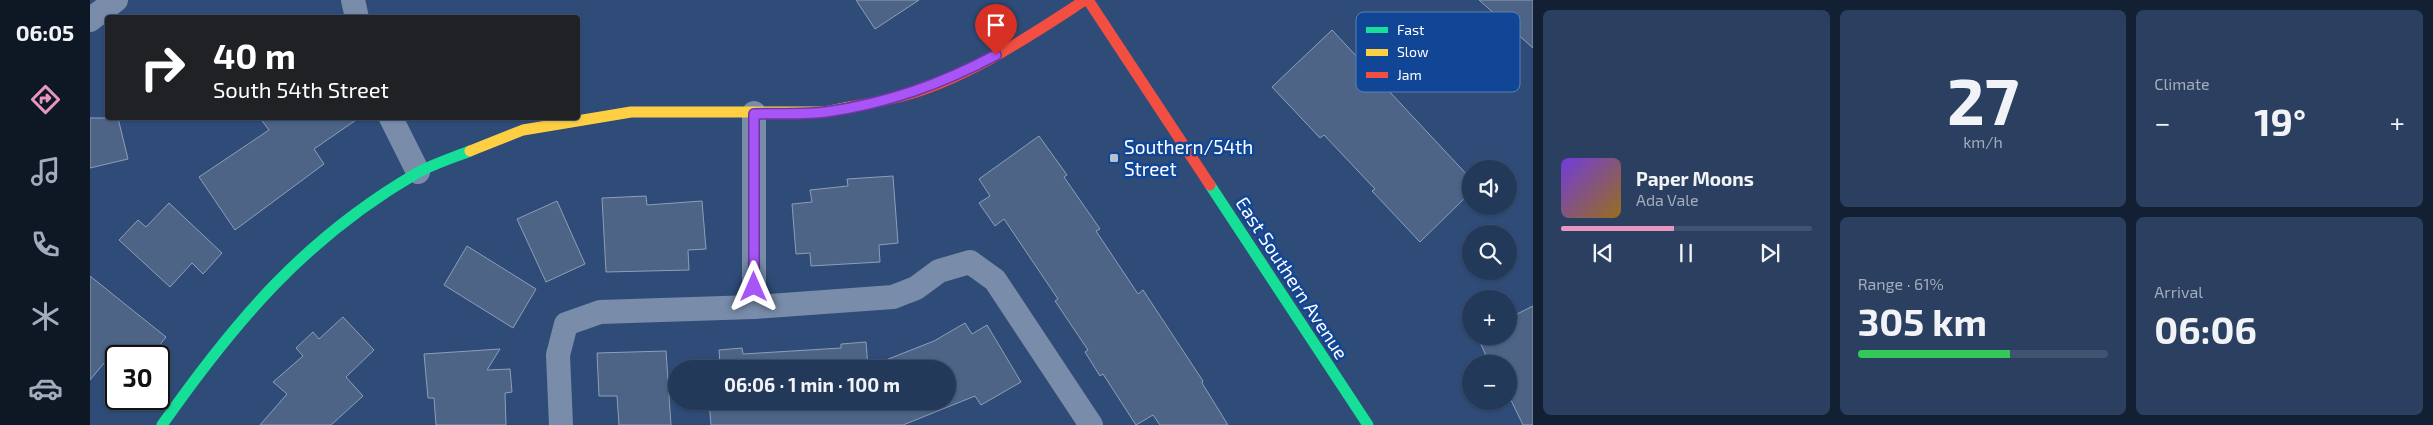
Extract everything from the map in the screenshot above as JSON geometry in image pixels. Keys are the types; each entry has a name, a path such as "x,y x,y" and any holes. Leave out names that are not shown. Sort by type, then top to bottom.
{"street":[{"path":"90,20 116,0"},
{"path":"353,0 356,15"},
{"path":"162,425 208,360 274,283 335,227 418,172 523,130 631,112 754,114 825,112 900,97 962,73 1014,46 1086,0"},
{"name":"East Southern Avenue","path":"1086,0 1368,425"},
{"path":"754,114 754,306"},
{"path":"392,120 418,172"},
{"path":"561,425 558,354 566,324 600,312 754,306 893,297 916,288 940,271 970,262 996,280 1091,425"}],"building":[{"path":"856,0 919,0 875,29"},
{"path":"1479,0 1533,0 1533,48 1520,36 1520,12 1492,12"},
{"path":"1332,30 1356,56 1356,92 1390,92 1462,169 1462,201 1420,242 1372,191 1375,189 1324,135 1320,138 1272,87"},
{"path":"90,118 118,120 128,159 90,168"},
{"path":"262,120 356,120 314,149 324,164 235,230 199,177 269,130"},
{"path":"1039,136 1067,175 1064,177 1100,229 1096,231 1138,294 1143,290 1203,381 1202,383 1228,425 1160,425 1153,415 1136,425 1103,374 1100,376 1085,352 1088,350 1055,301 1058,299 1004,219 995,226 979,203 990,196 979,179"},
{"path":"893,176 898,243 879,245 880,262 811,266 810,253 796,254 792,204 812,202 810,190 848,186 847,179"},
{"path":"646,196 647,205 702,201 706,249 688,250 689,270 606,272 602,198"},
{"path":"557,201 585,264 546,282 517,219"},
{"path":"169,203 222,253 203,274 192,263 170,287 119,240 138,220 146,227"},
{"path":"467,246 536,289 513,328 444,285"},
{"path":"90,276 166,337 160,345 105,345 105,364 90,380"},
{"path":"1533,306 1533,425 1523,425 1516,410 1517,355 1486,355 1481,345 1517,345 1517,314"},
{"path":"343,317 374,350 346,377 363,396 331,425 260,425 287,394 273,382 303,356 296,348 313,332 319,339"},
{"path":"965,323 972,334 987,325 1021,382 981,405 975,396 956,404 956,360 886,360 934,341"},
{"path":"866,342 867,360 720,360 719,350 742,348 743,354 841,348 841,344"},
{"path":"500,349 487,370 510,369 512,392 505,393 506,425 436,425 434,398 428,398 424,354"},
{"path":"666,351 668,410 670,410 671,425 619,425 617,396 599,396 597,353"},
{"path":"710,410 940,410 903,425 711,425"}],"traffic: fast":[{"path":"162,425 189,387 245,317 306,254 340,225 377,198 417,173 470,151"},
{"path":"1210,185 1368,425"}],"traffic: slow":[{"path":"470,151 523,130 631,112 825,112 850,107"}],"traffic: jam":[{"path":"850,107 899,97 948,80 995,56 1085,0"},
{"path":"1088,0 1210,185"}],"place":[{"name":"Southern/54th Street","path":"1114,158"}],"route":[{"path":"754,287 754,114 825,112 900,97 962,73 996,55"}]}
